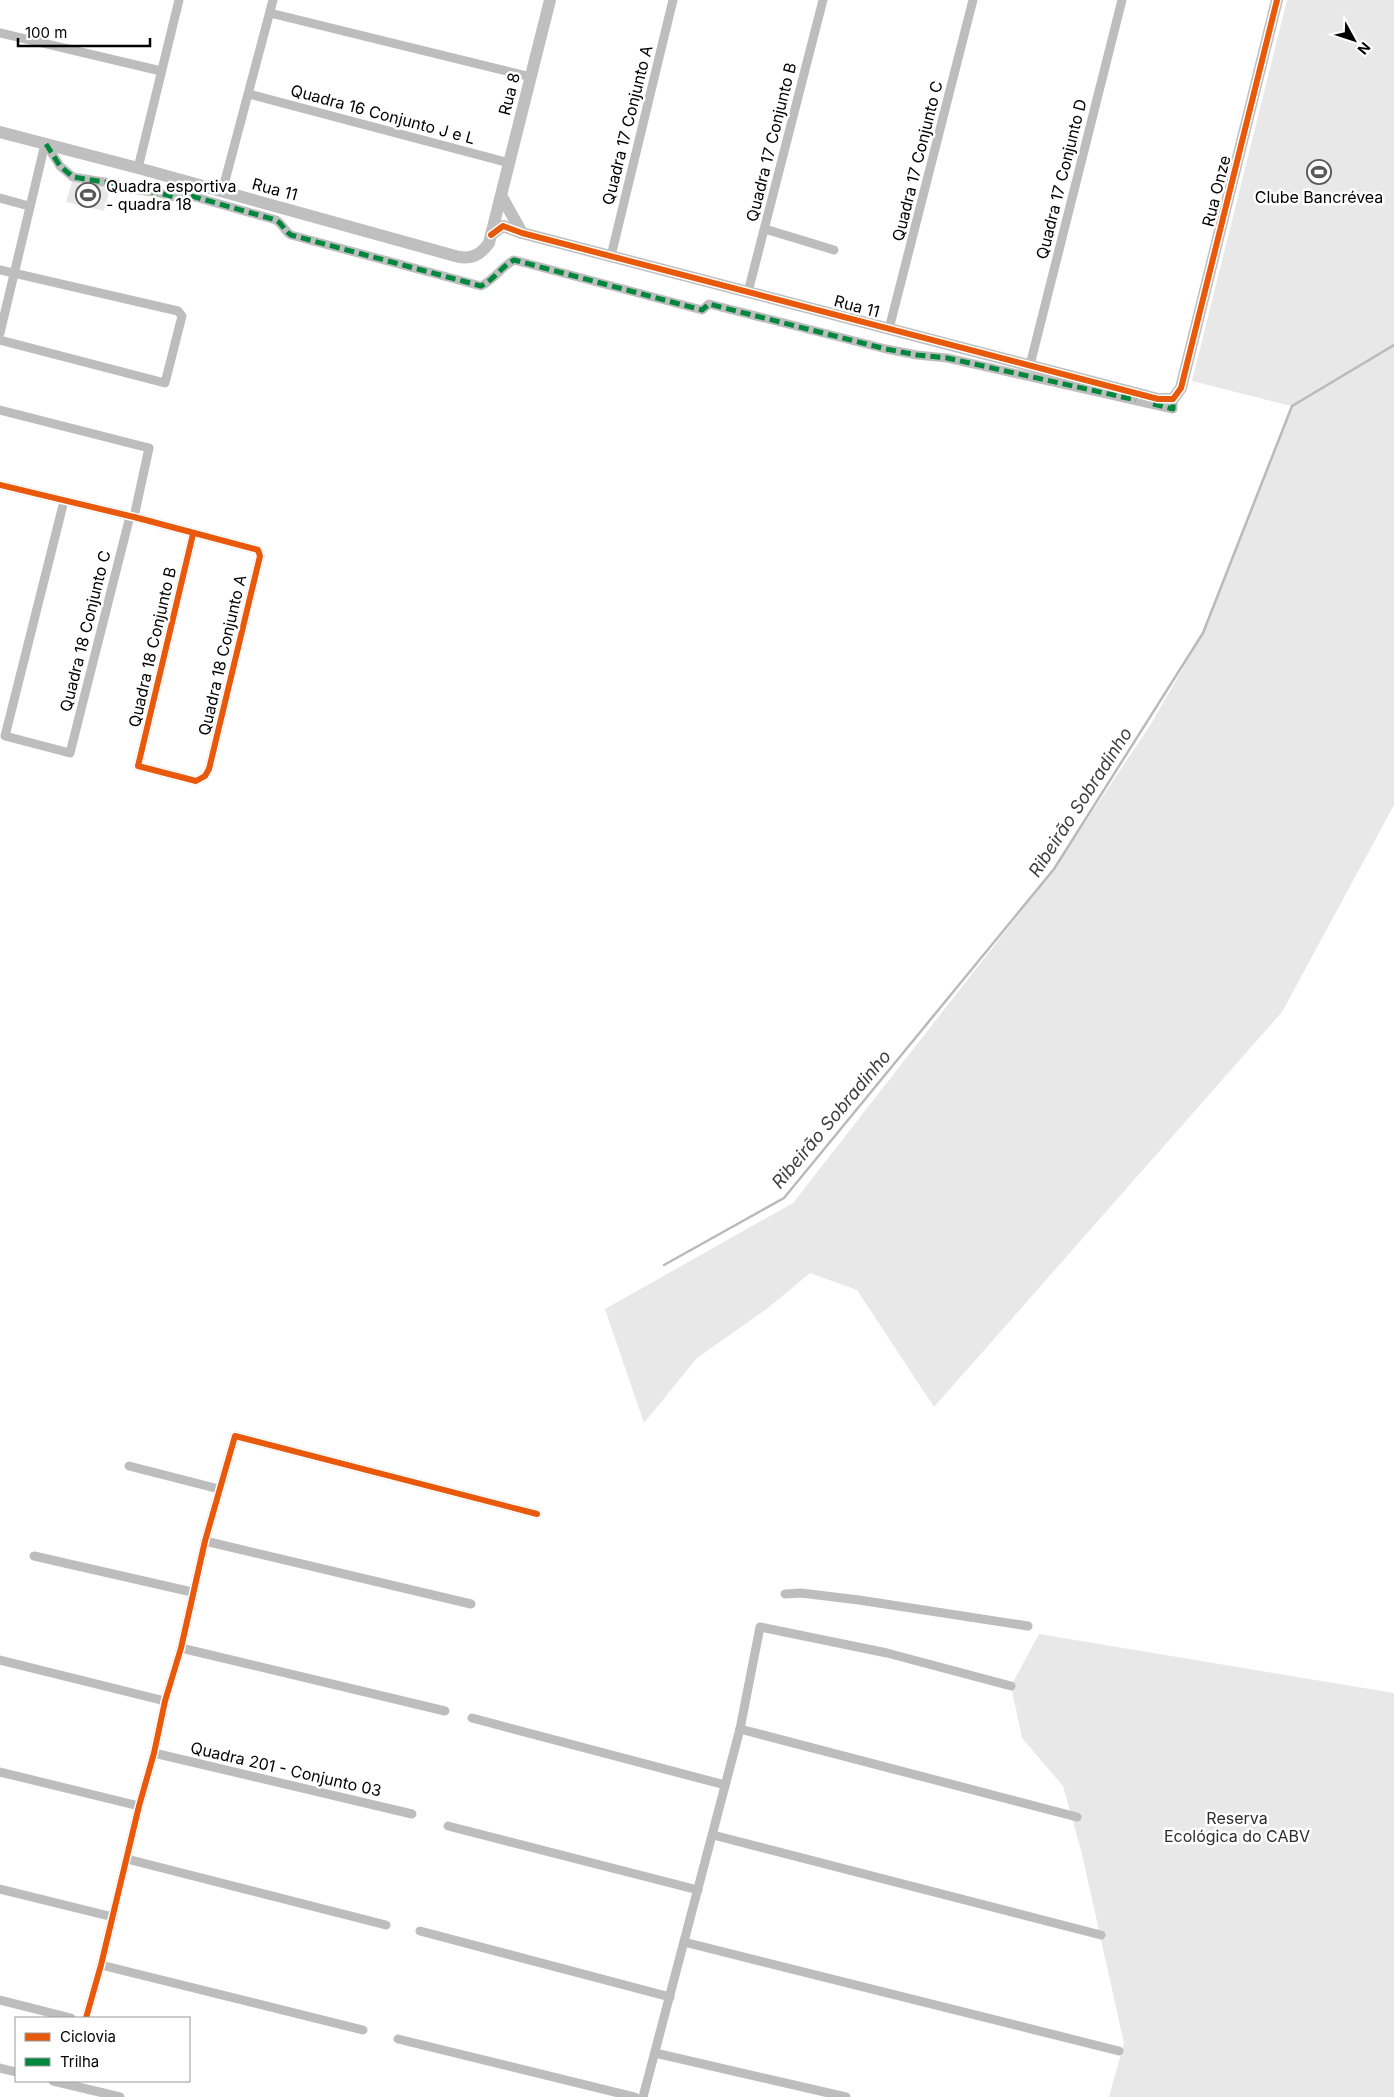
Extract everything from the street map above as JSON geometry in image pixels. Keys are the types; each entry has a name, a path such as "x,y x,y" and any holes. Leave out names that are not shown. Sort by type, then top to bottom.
{"street":[{"path":"138,168 179,0"},
{"path":"222,192 273,0"},
{"name":"Rua 8","path":"502,197 550,0"},
{"name":"Quadra 17 Conjunto A","path":"612,256 673,0"},
{"name":"Quadra 17 Conjunto B","path":"748,292 823,0"},
{"name":"Quadra 17 Conjunto C","path":"889,328 973,0"},
{"name":"Quadra 17 Conjunto D","path":"1030,365 1122,0"},
{"name":"Rua Onze","path":"1173,399 1181,388 1277,0"},
{"path":"270,13 531,77"},
{"path":"0,33 161,71"},
{"name":"Quadra 16 Conjunto J e L","path":"249,94 509,163"},
{"name":"Rua 11","path":"0,132 138,168 459,257 467,258 480,253 489,243 502,197"},
{"path":"0,333 45,144"},
{"path":"45,144 60,166 72,177 116,184 124,188 160,193 182,199 188,195 276,220 282,223 284,231 291,235 481,286 491,281 508,263 514,260 702,310 709,304 886,349 947,358 1173,409 1173,399"},
{"path":"502,197 522,233"},
{"path":"0,198 29,206"},
{"name":"Rua 11","path":"491,235 503,226 522,233 1158,399 1173,399"},
{"path":"765,229 834,250"},
{"path":"0,270 178,311 182,316 165,383 0,340"},
{"name":"Quadra 18 Conjunto C","path":"0,410 149,448 70,753 4,736 64,501"},
{"path":"0,485 132,516 193,534"},
{"name":"Quadra 18 Conjunto A","path":"193,534 257,549 260,556 209,769"},
{"name":"Quadra 18 Conjunto B","path":"193,534 138,766 190,781 200,779 209,769"},
{"path":"86,2017 154,1753 165,1701 181,1648 192,1592 205,1541 235,1436 537,1514"},
{"path":"129,1466 219,1489"},
{"path":"205,1541 471,1604"},
{"path":"34,1556 192,1592"},
{"path":"785,1594 801,1593 859,1600 1028,1626"},
{"path":"643,2097 740,1729 760,1627 887,1653 1012,1686"},
{"path":"181,1648 445,1711"},
{"path":"0,1660 165,1701"},
{"path":"472,1718 725,1785"},
{"path":"740,1729 1077,1817"},
{"name":"Quadra 201 - Conjunto 03","path":"154,1753 412,1814"},
{"path":"0,1772 139,1806"},
{"path":"448,1826 698,1890"},
{"path":"713,1835 1101,1935"},
{"path":"127,1859 386,1925"},
{"path":"0,1888 112,1917"},
{"path":"420,1931 670,1996"},
{"path":"684,1942 1119,2051"},
{"path":"101,1965 363,2030"},
{"path":"0,2000 67,2017"},
{"path":"398,2039 634,2097"},
{"path":"655,2053 846,2097"},
{"path":"0,2068 15,2072"},
{"path":"74,2083 120,2097"}],"green space":[{"path":"1287,0 1394,0 1394,805 1282,1012 934,1407 857,1290 810,1273 768,1308 697,1358 644,1423 605,1309 793,1203 1054,869 1151,724 1203,633 1291,406 1192,381"},
{"name":"Quadra esportiva - quadra 18","path":"73,179 110,188 104,211 66,202"},
{"name":"Reserva Ecológica do CABV","path":"1039,1634 1394,1693 1394,2097 1109,2097 1124,2043 1082,1854 1063,1786 1022,1738 1011,1686"}],"waterway":[{"name":"Ribeirão Sobradinho","path":"664,1265 784,1198 1054,869 1203,633 1292,406 1394,345"}],"marked path":[{"path":"46,144 60,166 73,177 116,184 124,188 160,193 181,199 188,195 276,220 291,235 481,286 514,260 702,310 709,304 886,349 947,358 1136,400"},
{"path":"1153,404 1173,409 1173,399"}],"cycle path":[{"path":"491,235 503,226 522,233 1158,399 1173,399 1181,388 1277,0"},
{"path":"0,485 134,517 258,550 260,556 209,769 205,776 196,781 138,766 193,534"},
{"path":"86,2017 154,1753 165,1701 181,1648 205,1541 235,1436 537,1514"}],"place":[{"name":"Clube Bancrévea","path":"1319,172"},
{"name":"Quadra esportiva - quadra 18","path":"88,195"}]}
